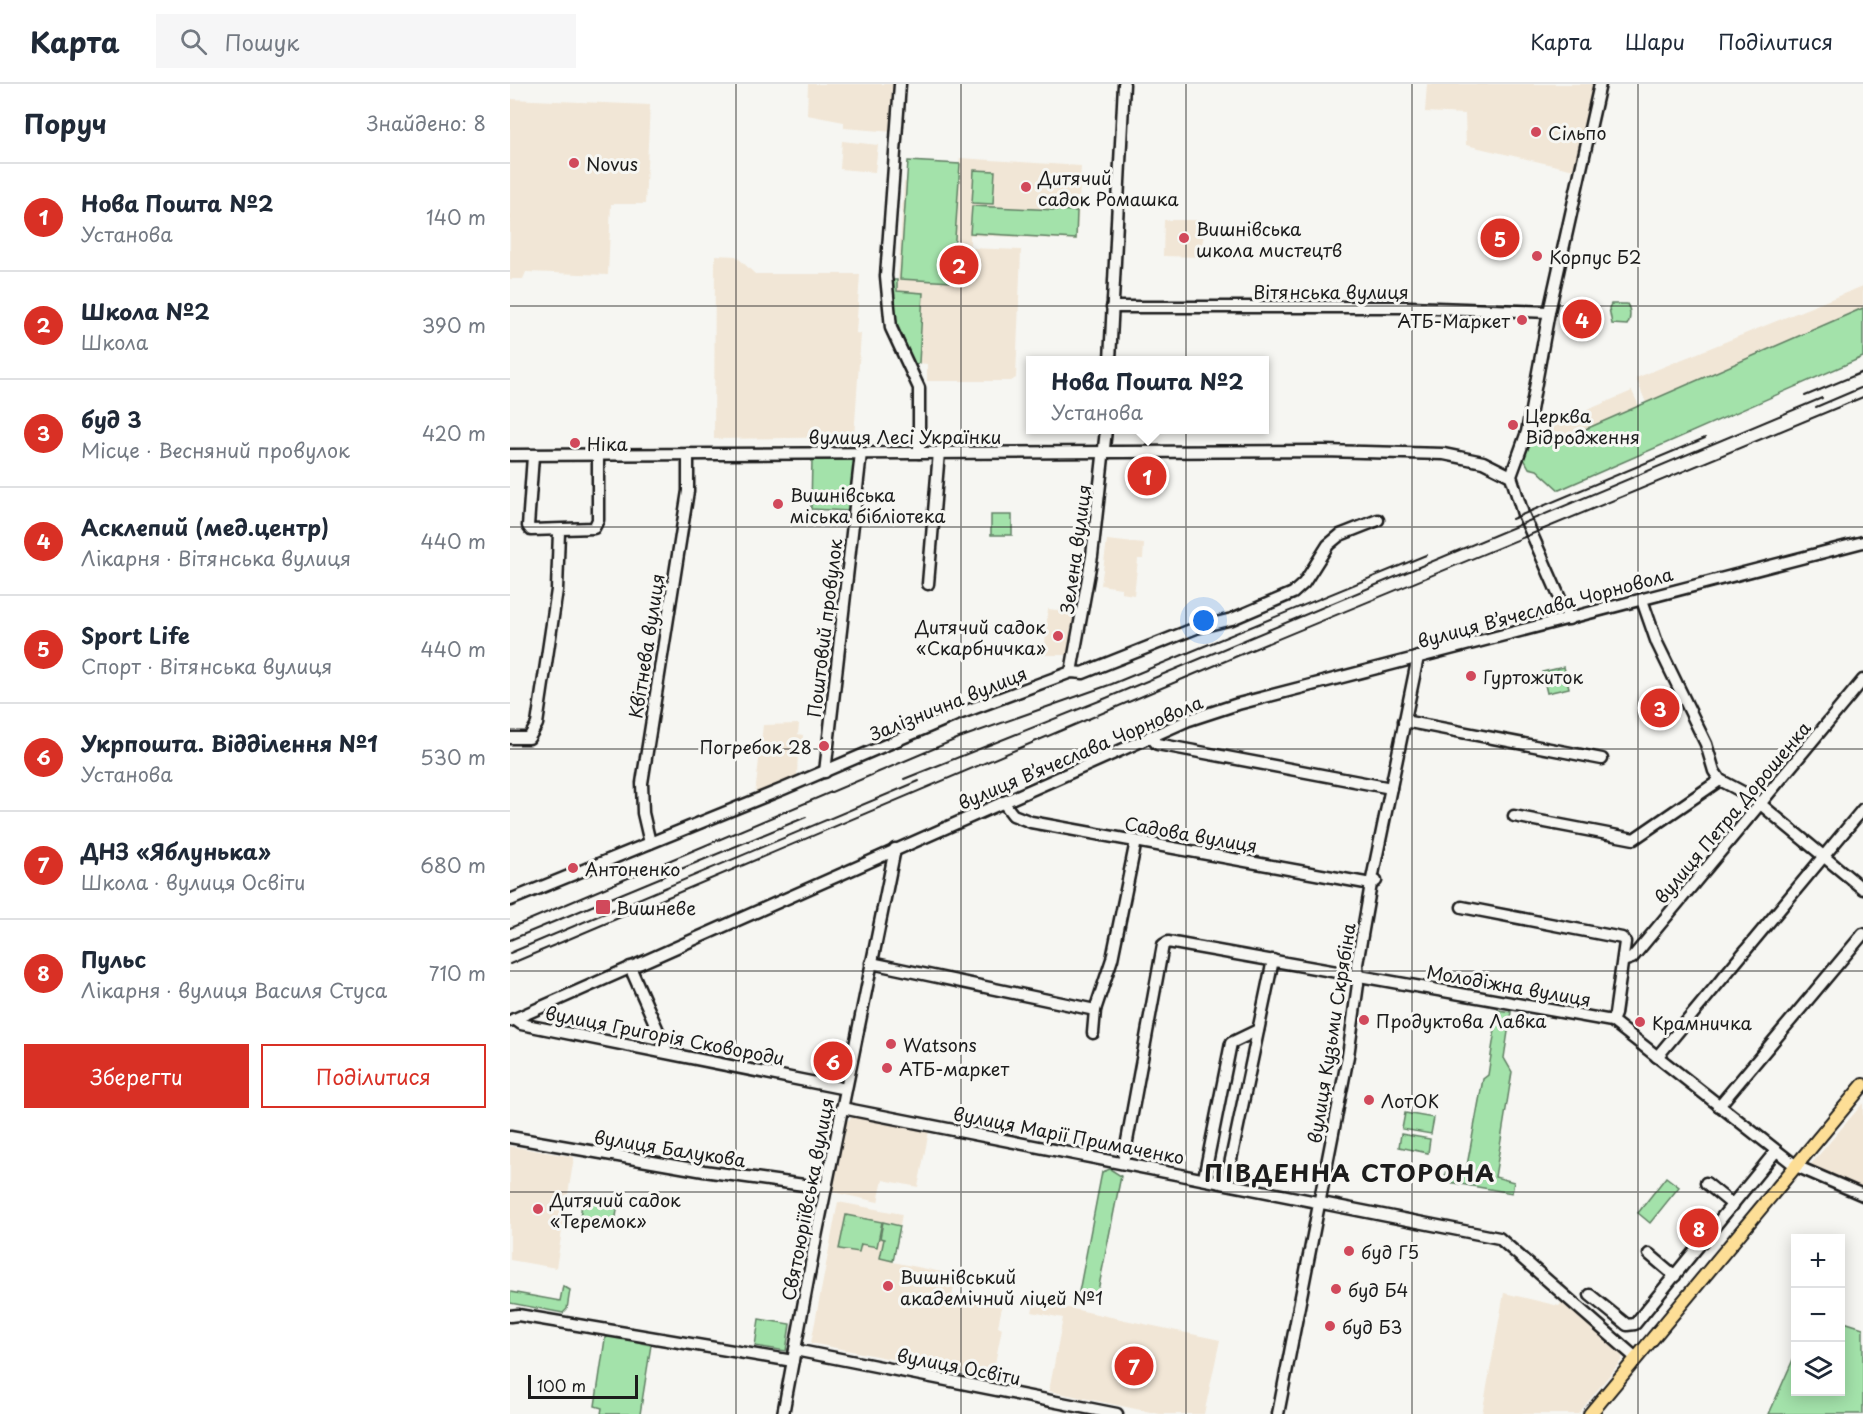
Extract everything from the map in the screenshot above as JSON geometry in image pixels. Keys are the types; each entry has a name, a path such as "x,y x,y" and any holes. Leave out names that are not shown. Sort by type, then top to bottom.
{"main road":[{"path":"1590,1414 1863,1085"}],"street":[{"path":"900,84 886,276 891,328 919,388 919,453"},
{"path":"1110,356 1124,84"},
{"path":"1569,619 1521,507 1511,476 1527,432 1549,312 1600,84"},
{"name":"Вітянська вулиця","path":"1112,307 1410,307 1549,312"},
{"name":"Зелена вулиця","path":"1071,672 1086,594 1106,434"},
{"name":"вулиця Лесі Українки","path":"510,455 1105,451 1444,454 1484,462 1511,476"},
{"path":"928,584 939,452"},
{"name":"Поштовий провулок","path":"825,772 861,453"},
{"name":"Квітнева вулиця","path":"650,843 643,813 642,783 688,491 688,454"},
{"path":"532,456 528,526 531,530 559,531 594,528 598,520 598,455"},
{"name":"Залізнична вулиця","path":"510,900 825,772 956,715 1071,672 1083,673 1205,625 1232,619 1293,593 1304,583 1328,545 1340,535 1378,520"},
{"path":"510,738 529,738 537,724 557,590 559,531"},
{"name":"вулиця Вʼячеслава Чорновола","path":"512,1020 1189,720 1238,704 1863,542"},
{"path":"1642,600 1657,643 1706,744 1714,771 1720,780 1761,805 1863,889"},
{"name":"вулиця Кузьми Скрябіна","path":"1278,1414 1348,1056 1358,974 1357,964 1375,881 1390,788 1418,657"},
{"name":"вулиця Петра Дорошенка","path":"1623,961 1632,957 1647,940 1863,680"},
{"path":"1404,721 1602,759"},
{"path":"1150,736 1157,744 1390,788"},
{"path":"1514,816 1634,839 1720,780"},
{"name":"Садова вулиця","path":"1004,802 1013,815 1030,822 1375,881"},
{"path":"1657,1057 1863,808"},
{"path":"1093,1033 1095,1010 1112,959 1136,841"},
{"name":"Святоюріївська вулиця","path":"783,1414 825,1188 895,849"},
{"path":"1462,907 1616,935 1625,942 1615,1014 1612,1021"},
{"path":"1719,1106 1863,934"},
{"name":"Молодіжна вулиця","path":"1123,1162 1163,945 1168,942 1612,1021 1796,1166 1863,1195"},
{"path":"1226,1183 1273,960"},
{"path":"871,963 1095,1010"},
{"path":"630,967 667,1051"},
{"name":"вулиця Григорія Сковороди","path":"512,1020 521,1024 667,1051 846,1089"},
{"path":"1204,1178 1231,1043 1258,1030"},
{"name":"вулиця Марії Примаченко","path":"843,1108 1499,1238 1636,1358"},
{"name":"вулиця Балукова","path":"510,1137 704,1171 825,1188"},
{"path":"1590,1295 1627,1325 1635,1324 1776,1151"},
{"path":"1706,1183 1733,1205"},
{"path":"1649,1254 1675,1276"},
{"name":"вулиця Освіти","path":"510,1316 518,1315 794,1356 1117,1414"}],"shaded area":[{"path":"808,84 895,84 893,132 844,128 844,122 807,115"},
{"path":"1427,84 1593,84 1574,170 1466,145 1465,114 1425,112"},
{"path":"510,99 650,105 645,204 611,204 608,275 526,272 523,279 510,279"},
{"path":"842,141 878,145 875,172 840,169"},
{"path":"960,158 1081,166 1077,240 970,235 970,248 1021,250 1016,378 1011,381 927,381 927,364 919,363 923,293 897,291 904,182 957,184"},
{"name":"Вишнівська школа мистецтв","path":"1164,220 1204,220 1203,257 1163,256"},
{"path":"715,255 736,256 755,274 860,274 856,333 861,334 854,437 714,439"},
{"path":"1863,286 1863,308 1646,403 1636,378"},
{"path":"1632,391 1639,406 1546,446 1538,431"},
{"path":"1107,540 1144,544 1143,559 1138,559 1134,595 1121,593 1121,588 1101,585"},
{"name":"Дитячий садок «Скарбничка»","path":"1048,609 1074,612 1067,655 1044,655"},
{"path":"799,724 798,734 803,735 802,751 798,751 797,778 755,795 763,725"},
{"path":"1863,1103 1863,1190 1807,1169"},
{"path":"854,1116 929,1131 918,1187 883,1180 878,1202 832,1192 846,1122"},
{"name":"Дитячий садок «Теремок»","path":"510,1146 574,1157 556,1268 510,1260"},
{"name":"Вишнівський академічний ліцей №1","path":"838,1202 902,1214 893,1262 956,1275 952,1297 1002,1307 998,1326 1002,1328 992,1379 811,1343"},
{"path":"1504,1293 1559,1306 1565,1298 1623,1349 1622,1360 1578,1414 1482,1414"},
{"path":"1035,1301 1220,1340 1204,1414 1160,1414 1049,1391 1063,1318 1032,1312"}],"green space":[{"path":"908,161 960,164 952,282 900,279"},
{"path":"974,170 995,171 993,204 972,203"},
{"path":"972,206 1077,211 1076,239 970,233"},
{"path":"892,280 897,280 897,291 923,293 919,363 915,365 896,322"},
{"path":"1611,304 1627,304 1630,314 1627,325 1612,324 1609,308"},
{"path":"1863,308 1863,357 1559,490 1537,470 1529,468 1523,457 1529,433 1538,431 1547,446"},
{"path":"812,459 856,460 849,511 811,509"},
{"path":"991,515 1012,515 1012,535 991,535"},
{"path":"1564,667 1569,688 1547,693 1542,672"},
{"path":"1498,1010 1511,1012 1504,1058 1512,1072 1495,1177 1514,1182 1512,1193 1449,1182 1445,1174 1447,1167 1466,1171 1483,1079 1488,1075"},
{"path":"1405,1113 1434,1118 1431,1134 1402,1129"},
{"path":"1401,1134 1430,1139 1428,1153 1399,1147"},
{"path":"1110,1169 1121,1176 1097,1296 1089,1298 1079,1292 1102,1172"},
{"path":"1666,1177 1679,1187 1650,1223 1638,1213"},
{"path":"583,1198 618,1204 615,1223 580,1217"},
{"path":"846,1215 882,1222 877,1247 861,1244 859,1252 839,1249"},
{"path":"883,1222 900,1226 893,1261 880,1258 884,1239 880,1238"},
{"path":"563,1286 570,1290 567,1309 563,1313 510,1303 510,1292 560,1301"},
{"path":"759,1319 790,1324 786,1351 755,1346"},
{"path":"1845,1322 1863,1328 1863,1414 1769,1414 1791,1364 1791,1396 1845,1396"},
{"path":"611,1334 651,1345 640,1414 601,1414 602,1408 595,1406 605,1339"}],"railway":[{"path":"1805,396 1863,372"},
{"path":"1816,407 1863,387"},
{"path":"510,964 1249,651 1863,397"},
{"path":"904,779 1104,699 1822,398"},
{"path":"1512,519 1705,438"},
{"path":"510,928 959,738 1112,684 1426,555"},
{"path":"510,953 919,781"},
{"path":"510,940 806,817"}],"place":[{"name":"Сільпо","path":"1536,132"},
{"name":"Novus","path":"574,163"},
{"name":"Дитячий садок Ромашка","path":"1026,187"},
{"name":"Вишнівська школа мистецтв","path":"1184,238"},
{"name":"Sport Life","path":"1500,238"},
{"name":"Корпус Б2","path":"1537,256"},
{"name":"Школа №2","path":"959,265"},
{"name":"Асклепий (мед.центр)","path":"1582,319"},
{"name":"АТБ-Маркет","path":"1522,320"},
{"name":"Церква Відродження","path":"1513,425"},
{"name":"Ніка","path":"575,443"},
{"name":"Нова Пошта №2","path":"1147,476"},
{"name":"Вишнівська міська бібліотека","path":"778,504"},
{"name":"Дитячий садок «Скарбничка»","path":"1058,636"},
{"name":"Гуртожиток","path":"1471,676"},
{"name":"буд 3","path":"1660,708"},
{"name":"Погребок 28","path":"824,746"},
{"name":"Антоненко","path":"573,868"},
{"name":"Вишневе","path":"603,907"},
{"name":"Продуктова Лавка","path":"1364,1020"},
{"name":"Крамничка","path":"1640,1022"},
{"name":"Watsons","path":"891,1044"},
{"name":"Укрпошта. Відділення №1","path":"833,1061"},
{"name":"АТБ-маркет","path":"887,1068"},
{"name":"ЛотОК","path":"1369,1100"},
{"name":"Дитячий садок «Теремок»","path":"538,1209"},
{"name":"Пульс","path":"1699,1228"},
{"name":"буд Г5","path":"1349,1251"},
{"name":"Вишнівський академічний ліцей №1","path":"888,1286"},
{"name":"буд Б4","path":"1336,1289"},
{"name":"буд Б3","path":"1330,1326"},
{"name":"ДНЗ «Яблунька»","path":"1134,1366"}],"district":[{"name":"ПІВДЕННА СТОРОНА","path":"1350,1172"}]}
